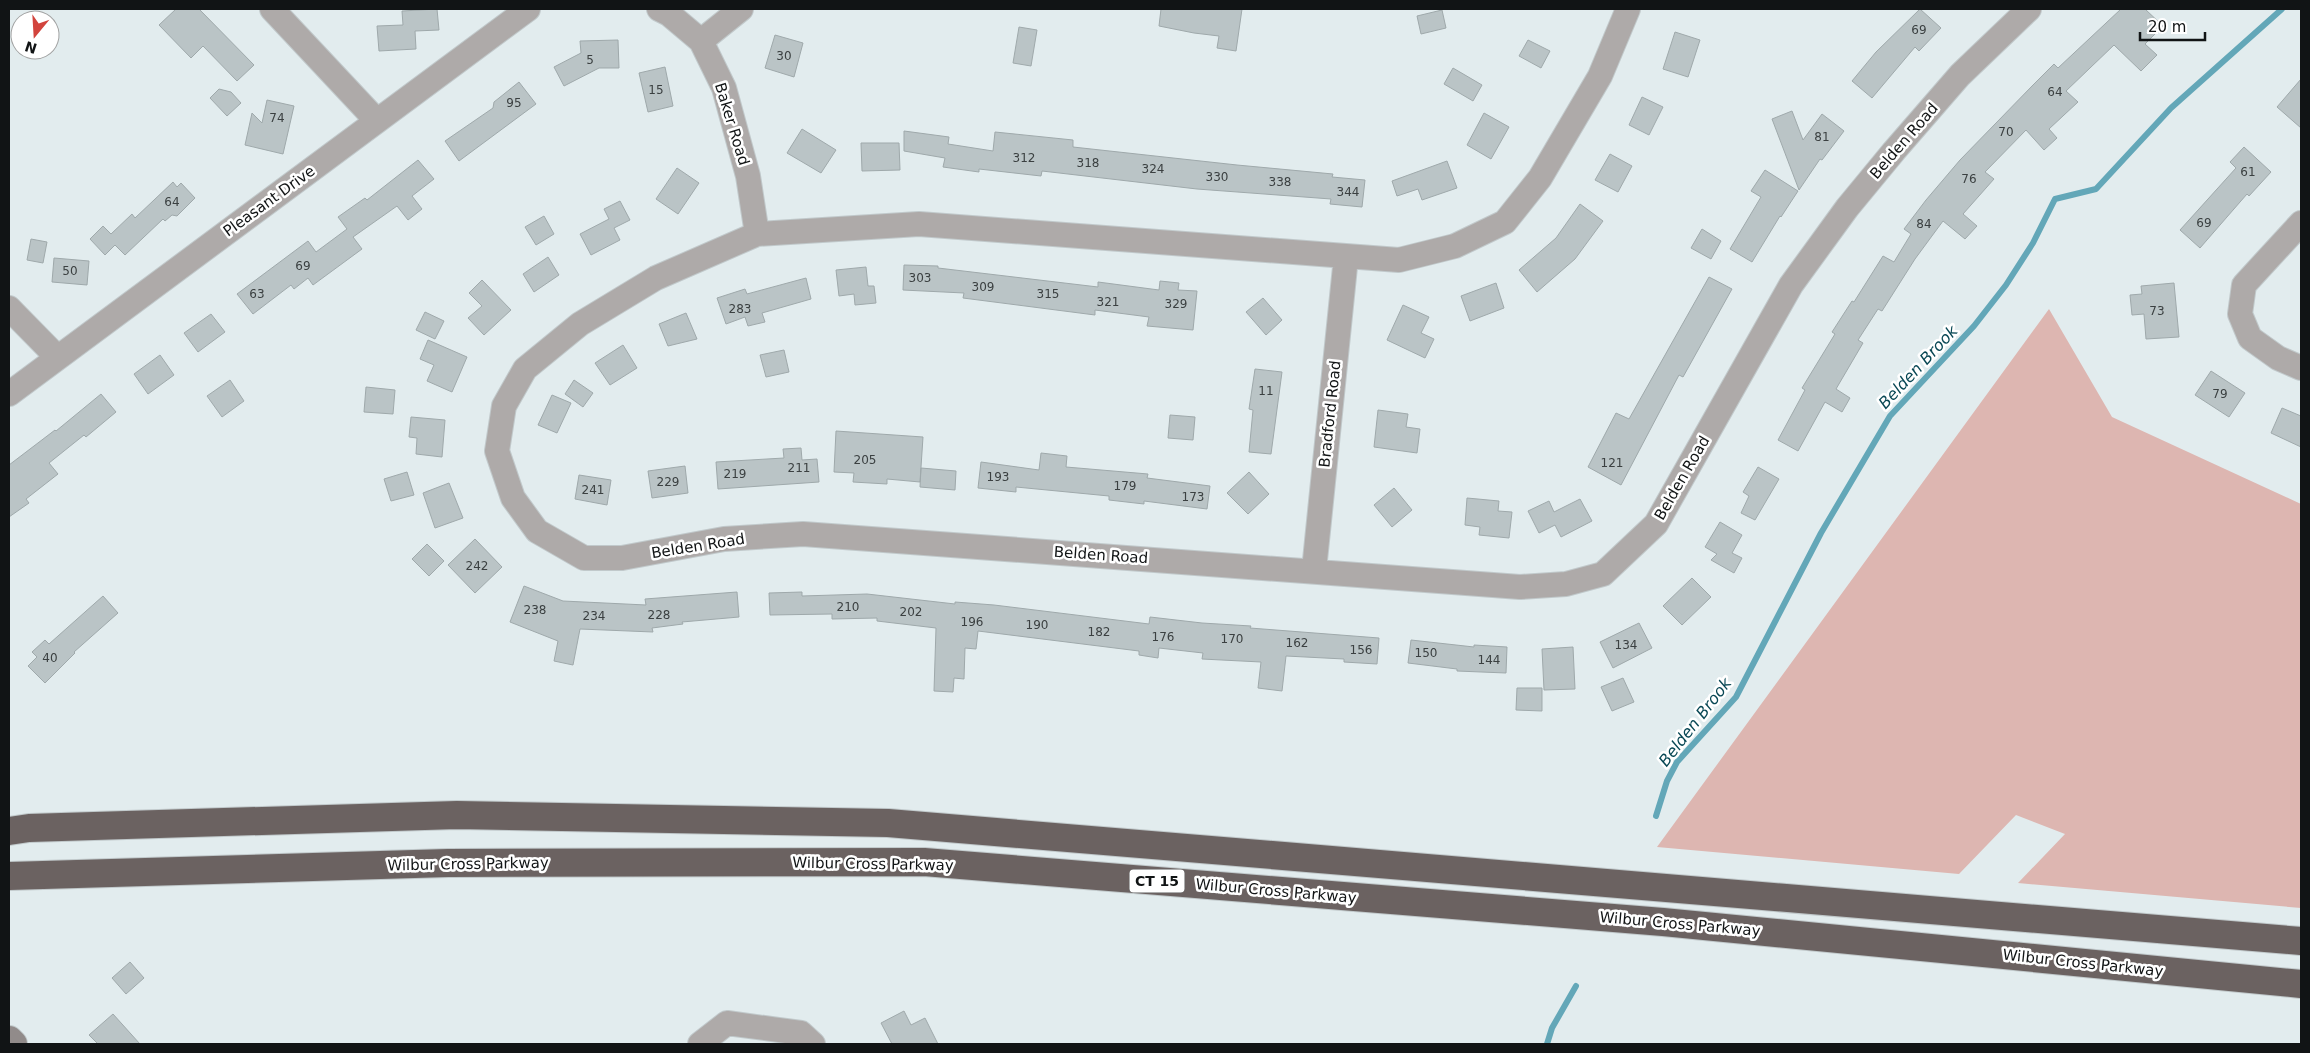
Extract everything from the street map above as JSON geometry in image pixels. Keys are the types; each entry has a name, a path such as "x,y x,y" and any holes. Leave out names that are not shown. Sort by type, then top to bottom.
{"highway":[{"name":"CT 15","path":"9,831 29,828 457,815 888,823 2301,941"},
{"name":"Wilbur Cross Parkway","path":"9,876 448,863 924,862 1653,921 2301,984"}],"main road":[{"path":"9,1040 13,1044"}],"street":[{"path":"272,9 377,121"},
{"name":"Pleasant Drive","path":"9,394 528,9"},
{"name":"Baker Road","path":"659,9 669,14 701,41 724,88 748,176 757,234"},
{"path":"701,41 742,9"},
{"name":"Belden Road","path":"1628,9 1600,76 1540,178 1505,222 1455,246 1398,260 919,224 757,234 656,278 580,324 525,369 504,406 497,451 513,498 537,531 584,558 622,558 724,539 803,534 1314,570 1520,587 1566,584 1603,574 1656,524 1791,285 1847,208 1960,75 2029,9"},
{"path":"2301,223 2244,285 2240,314 2250,338 2278,358 2301,368"},
{"name":"Bradford Road","path":"1314,570 1346,257"},
{"path":"9,308 57,357"},
{"path":"700,1044 727,1023 800,1033 813,1044"}],"shaded area":[{"path":"2049,309 2112,417 2301,504 2301,908 2018,883 2065,834 2016,815 1959,874 1657,847"}],"building":[{"path":"176,9 199,9 254,65 237,81 203,46 191,58 159,25"},
{"path":"437,9 439,30 415,31 416,49 379,51 377,26 403,25 402,11"},
{"path":"1161,9 1242,9 1236,51 1217,48 1219,36 1159,26"},
{"path":"1920,9 1941,28 1919,51 1915,47 1872,98 1852,81 1876,52"},
{"path":"2121,9 2145,9 2163,26 2145,44 2157,55 2141,71 2114,45 2066,91 2078,102 2049,129 2057,138 2044,150 2026,130 1985,172 1994,179 1963,214 1977,226 1965,239 1943,221 1915,259 1882,311 1878,309 1858,340 1863,343 1836,389 1850,398 1842,412 1825,402 1798,451 1778,440 1805,390 1802,388 1835,334 1832,332 1852,301 1854,302 1883,256 1894,262 1911,234 1904,229 1926,200 1960,160 2054,64 2058,68"},
{"path":"1442,10 1446,28 1421,34 1417,16"},
{"path":"1019,27 1037,30 1031,66 1013,63"},
{"path":"1675,32 1700,40 1688,77 1663,69"},
{"path":"775,35 803,43 794,77 765,68"},
{"path":"618,40 619,68 599,68 564,86 554,67 581,53 580,41"},
{"path":"1528,40 1550,51 1541,68 1519,56"},
{"path":"665,67 673,106 648,112 639,73"},
{"path":"1453,68 1482,85 1473,101 1444,84"},
{"path":"2301,79 2301,128 2277,107"},
{"path":"519,82 536,104 459,161 445,141 493,108 494,102"},
{"path":"219,89 231,92 241,103 227,116 210,98"},
{"path":"1642,97 1663,107 1649,135 1629,125"},
{"path":"267,100 294,106 283,154 245,145 252,113 262,123"},
{"path":"1792,111 1803,140 1822,114 1844,131 1822,160 1820,159 1799,190 1772,119"},
{"path":"1484,113 1509,127 1491,159 1467,145"},
{"path":"802,129 836,150 821,173 787,153"},
{"path":"904,131 949,137 948,144 993,151 995,132 1073,140 1073,147 1333,174 1332,177 1365,180 1362,207 1330,204 1331,199 1197,189 1042,171 1041,176 979,169 979,172 943,167 945,158 904,151"},
{"path":"861,143 899,143 900,170 862,171"},
{"path":"2244,147 2271,172 2249,196 2247,194 2200,248 2180,230 2236,168 2230,162"},
{"path":"1610,154 1632,166 1618,192 1595,180"},
{"path":"418,160 434,179 412,196 422,209 408,220 397,206 353,237 362,249 313,285 308,278 294,289 291,285 253,314 237,294 308,241 316,252 347,229 338,217 365,198 367,200"},
{"path":"1447,161 1457,188 1422,200 1418,189 1397,196 1392,181"},
{"path":"677,168 699,183 678,214 656,199"},
{"path":"1765,170 1798,191 1780,216 1752,262 1730,249 1761,197 1751,191"},
{"path":"173,182 177,187 181,183 195,198 177,216 172,215 165,221 163,219 125,255 115,245 105,255 90,239 103,226 111,234 132,214 135,218"},
{"path":"620,201 630,220 614,228 620,240 591,255 580,234 609,219 604,209"},
{"path":"1580,204 1603,221 1575,259 1537,292 1519,270 1556,238"},
{"path":"544,216 554,234 536,245 525,227"},
{"path":"1702,229 1721,241 1711,259 1691,248"},
{"path":"31,239 47,242 43,263 27,260"},
{"path":"548,257 559,275 534,292 523,274"},
{"path":"54,258 89,261 87,285 52,282"},
{"path":"904,265 938,266 938,268 1098,287 1098,282 1159,290 1160,281 1179,283 1178,290 1197,291 1193,330 1147,326 1149,317 1095,310 1095,315 963,298 964,293 903,290"},
{"path":"866,267 868,286 874,286 876,303 855,305 854,294 839,296 836,270"},
{"path":"1709,277 1732,289 1683,377 1679,375 1621,485 1588,467 1616,413 1629,419"},
{"path":"806,278 811,299 762,313 765,322 748,326 745,317 726,324 717,298 745,289 747,294"},
{"path":"482,280 511,310 484,335 468,318 482,306 469,293"},
{"path":"1496,283 1504,308 1470,321 1461,296"},
{"path":"2174,283 2179,337 2146,339 2144,314 2132,315 2130,295 2142,294 2141,286"},
{"path":"1263,298 1282,320 1266,335 1246,312"},
{"path":"1403,305 1429,317 1421,333 1434,339 1425,358 1387,340"},
{"path":"425,312 444,321 435,339 416,330"},
{"path":"686,313 697,339 668,346 659,324"},
{"path":"211,314 225,332 198,352 184,333"},
{"path":"428,340 467,357 452,392 427,381 434,365 420,359"},
{"path":"623,345 637,368 610,385 595,363"},
{"path":"784,350 789,372 766,377 760,355"},
{"path":"160,355 174,375 148,394 134,374"},
{"path":"1255,369 1282,372 1271,454 1249,452 1253,410 1249,409"},
{"path":"2211,371 2245,393 2229,417 2195,395"},
{"path":"230,380 244,401 222,417 207,396"},
{"path":"574,380 593,393 583,407 565,394"},
{"path":"366,387 395,390 393,414 364,412"},
{"path":"101,394 116,412 86,437 84,435 49,463 58,474 26,499 29,503 9,517 9,465 56,431"},
{"path":"552,395 571,403 557,433 538,425"},
{"path":"2282,408 2301,416 2301,447 2271,433"},
{"path":"1378,410 1408,414 1406,427 1420,429 1417,453 1374,447"},
{"path":"1170,415 1195,417 1193,440 1168,438"},
{"path":"411,417 445,420 442,457 416,454 417,438 409,437"},
{"path":"836,431 923,437 920,482 887,479 887,484 853,482 854,473 834,472"},
{"path":"801,448 802,460 817,459 819,482 718,489 716,462 784,458 783,449"},
{"path":"1041,453 1067,456 1066,467 1148,474 1147,478 1210,486 1207,509 1144,501 1144,504 1109,500 1109,496 1016,487 1016,492 978,488 981,462 1039,470"},
{"path":"685,466 688,493 652,498 648,471"},
{"path":"1758,467 1779,479 1755,520 1741,513 1749,496 1743,492"},
{"path":"921,468 956,471 955,490 920,487"},
{"path":"407,472 414,495 391,501 384,479"},
{"path":"1249,472 1269,494 1248,514 1227,493"},
{"path":"579,475 611,480 607,505 575,499"},
{"path":"449,483 463,518 435,528 423,493"},
{"path":"1394,488 1412,510 1392,527 1374,505"},
{"path":"1467,498 1499,501 1498,511 1512,512 1509,538 1479,535 1480,527 1465,525"},
{"path":"1580,499 1592,521 1561,537 1555,525 1539,533 1528,511 1549,501 1554,512"},
{"path":"1720,522 1742,535 1732,553 1742,558 1734,573 1711,560 1717,554 1705,547"},
{"path":"475,539 502,567 475,593 448,565"},
{"path":"427,544 444,561 429,576 412,559"},
{"path":"1692,578 1711,597 1682,625 1663,606"},
{"path":"524,586 563,601 646,605 645,599 737,592 739,617 682,622 683,624 652,628 653,632 580,629 573,665 554,661 558,641 510,622"},
{"path":"802,592 802,596 867,594 955,604 955,602 994,605 1149,624 1150,617 1251,626 1250,628 1379,638 1377,664 1344,662 1344,659 1286,656 1282,691 1258,688 1261,662 1202,659 1203,653 1159,648 1158,658 1139,655 1139,651 978,631 976,649 965,648 964,679 954,678 953,692 934,691 936,628 877,621 877,618 832,619 832,614 770,615 769,593"},
{"path":"103,596 118,613 74,652 45,683 28,666 37,657 32,652 45,640 49,644"},
{"path":"1639,623 1652,648 1613,668 1600,642"},
{"path":"1411,640 1474,647 1474,645 1507,647 1506,673 1457,671 1457,669 1408,663"},
{"path":"1573,647 1575,689 1544,690 1542,649"},
{"path":"1623,678 1634,702 1612,711 1601,687"},
{"path":"1517,688 1542,688 1542,711 1516,710"},
{"path":"130,962 144,978 126,994 112,978"},
{"path":"904,1011 911,1025 925,1018 938,1044 892,1044 881,1023"},
{"path":"113,1014 140,1044 98,1044 89,1035"}],"waterway":[{"name":"Belden Brook","path":"1656,816 1667,781 1677,762 1736,697 1821,533 1890,416 1974,326 2006,285 2033,243 2055,199 2096,189 2171,108 2282,9"},
{"name":"Belden Brook","path":"1547,1044 1552,1028 1576,986"}]}
